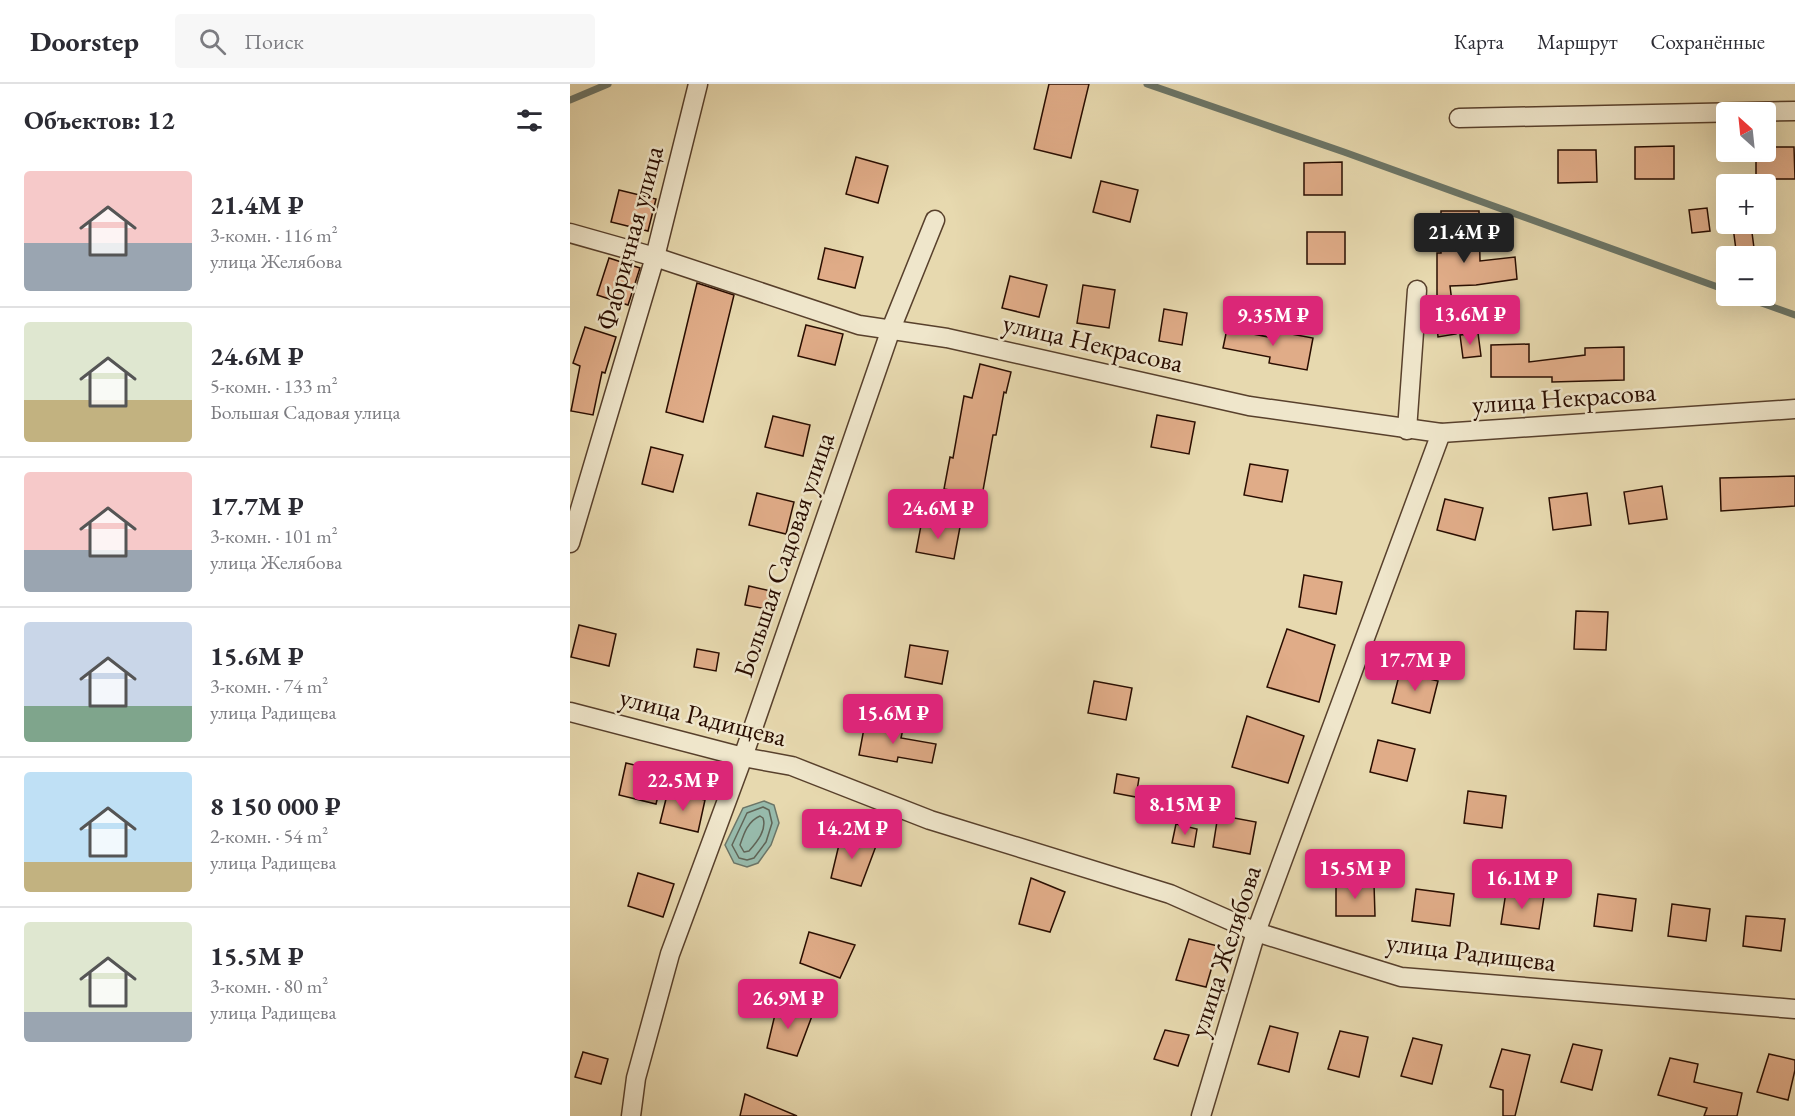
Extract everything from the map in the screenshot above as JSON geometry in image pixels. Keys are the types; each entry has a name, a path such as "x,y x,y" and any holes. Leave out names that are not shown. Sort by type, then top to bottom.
{"street":[{"name":"Фабричная улица","path":"570,543 655,257 698,84"},
{"path":"1459,118 1795,111"},
{"name":"Большая Садовая улица","path":"631,1116 636,1078 670,954 743,758 891,329 935,220"},
{"name":"улица Некрасова","path":"570,233 655,257 859,325 947,338 1249,406 1407,430 1441,433 1795,409"},
{"path":"1407,430 1417,290"},
{"name":"улица Желябова","path":"1201,1116 1256,932 1441,433"},
{"name":"улица Радищева","path":"570,712 743,758 792,766 930,820 1170,894 1256,932 1401,977 1795,1009"}],"water":[{"path":"764,801 774,805 779,823 771,845 758,863 747,867 734,863 725,845 743,808"}],"building":[{"path":"1049,84 1089,84 1071,158 1034,149"},
{"path":"1674,146 1674,179 1635,179 1635,147"},
{"path":"1776,147 1794,147 1795,179 1776,179 1776,174 1756,174 1756,162 1776,162"},
{"path":"1558,150 1596,150 1597,182 1558,183"},
{"path":"856,157 888,166 878,203 846,194"},
{"path":"1342,162 1342,195 1304,195 1304,163"},
{"path":"1101,181 1138,190 1130,222 1093,212"},
{"path":"619,190 656,199 648,231 611,222"},
{"path":"1707,208 1710,231 1692,233 1689,210"},
{"path":"1441,211 1479,211 1480,261 1515,257 1517,279 1450,286 1456,334 1438,337 1437,253 1441,253"},
{"path":"1307,232 1345,232 1345,264 1307,264"},
{"path":"1734,234 1752,234 1754,246 1735,246"},
{"path":"825,248 863,257 855,288 818,279"},
{"path":"609,258 640,268 628,305 597,295"},
{"path":"1010,276 1047,285 1039,317 1002,308"},
{"path":"697,283 734,295 703,422 666,412"},
{"path":"1083,285 1115,290 1109,328 1077,323"},
{"path":"1164,309 1187,313 1182,345 1159,341"},
{"path":"806,325 843,334 835,365 798,356"},
{"path":"585,327 616,337 605,373 602,372 593,415 571,411 580,366 573,363"},
{"path":"1227,329 1274,338 1275,331 1313,338 1307,370 1269,363 1270,357 1223,348"},
{"path":"1478,333 1481,356 1463,358 1460,335"},
{"path":"1529,344 1529,362 1585,355 1585,348 1624,347 1624,380 1552,382 1552,377 1491,377 1491,345"},
{"path":"980,364 1011,372 1006,393 1004,392 996,435 993,435 982,496 944,489 950,457 953,458 964,396 972,398"},
{"path":"1157,415 1195,422 1189,454 1151,447"},
{"path":"773,416 810,425 803,456 765,447"},
{"path":"651,447 683,455 673,492 642,484"},
{"path":"1250,464 1288,470 1282,502 1244,495"},
{"path":"1795,476 1795,506 1721,511 1720,478"},
{"path":"1662,486 1667,519 1629,524 1624,492"},
{"path":"757,493 794,502 786,534 749,525"},
{"path":"1587,493 1591,525 1553,530 1549,498"},
{"path":"1445,499 1483,508 1475,540 1437,530"},
{"path":"922,520 960,527 954,559 916,552"},
{"path":"1304,575 1342,582 1336,614 1299,607"},
{"path":"749,586 771,591 767,609 745,605"},
{"path":"1576,611 1608,612 1606,650 1574,649"},
{"path":"579,625 616,634 609,666 571,657"},
{"path":"1287,629 1335,645 1319,702 1267,687"},
{"path":"910,645 948,651 942,684 905,677"},
{"path":"697,649 719,653 716,671 694,667"},
{"path":"1400,672 1438,681 1430,713 1392,703"},
{"path":"1094,681 1132,688 1126,720 1088,713"},
{"path":"1247,716 1304,736 1288,783 1232,767"},
{"path":"865,723 903,729 901,738 936,744 932,763 898,757 897,762 859,755"},
{"path":"1378,740 1415,749 1407,781 1370,772"},
{"path":"626,763 664,772 656,804 619,795"},
{"path":"1117,774 1139,778 1136,797 1114,793"},
{"path":"668,791 705,800 698,832 660,823"},
{"path":"1468,791 1506,796 1502,828 1464,823"},
{"path":"1218,815 1256,822 1250,854 1213,847"},
{"path":"1176,824 1197,829 1194,847 1172,843"},
{"path":"842,832 876,846 861,886 831,878"},
{"path":"638,873 674,884 663,917 628,906"},
{"path":"1031,878 1065,892 1050,932 1019,924"},
{"path":"1336,884 1374,884 1375,916 1336,916"},
{"path":"1416,889 1454,894 1450,926 1412,921"},
{"path":"1506,892 1544,897 1539,929 1501,924"},
{"path":"1598,894 1636,899 1632,931 1594,926"},
{"path":"1672,904 1710,909 1706,941 1668,936"},
{"path":"1746,916 1785,919 1781,951 1743,946"},
{"path":"809,932 855,945 840,978 800,963"},
{"path":"1189,939 1218,946 1206,987 1176,980"},
{"path":"778,1002 812,1016 797,1056 767,1048"},
{"path":"1270,1026 1298,1033 1289,1072 1258,1064"},
{"path":"1165,1030 1189,1035 1178,1066 1154,1059"},
{"path":"1340,1031 1368,1037 1359,1077 1328,1069"},
{"path":"1413,1038 1442,1045 1432,1084 1401,1076"},
{"path":"1573,1044 1602,1050 1592,1090 1561,1082"},
{"path":"1502,1049 1530,1055 1515,1116 1503,1116 1503,1090 1490,1087"},
{"path":"583,1052 608,1059 601,1084 575,1077"},
{"path":"1769,1054 1795,1060 1788,1100 1757,1092"},
{"path":"1670,1058 1698,1064 1694,1082 1742,1093 1737,1116 1704,1116 1707,1108 1658,1095"},
{"path":"745,1094 797,1116 740,1116"}],"waterway":[{"path":"570,100 608,84"},
{"path":"1147,84 1344,152 1716,286"},
{"path":"1770,306 1795,315"}]}
